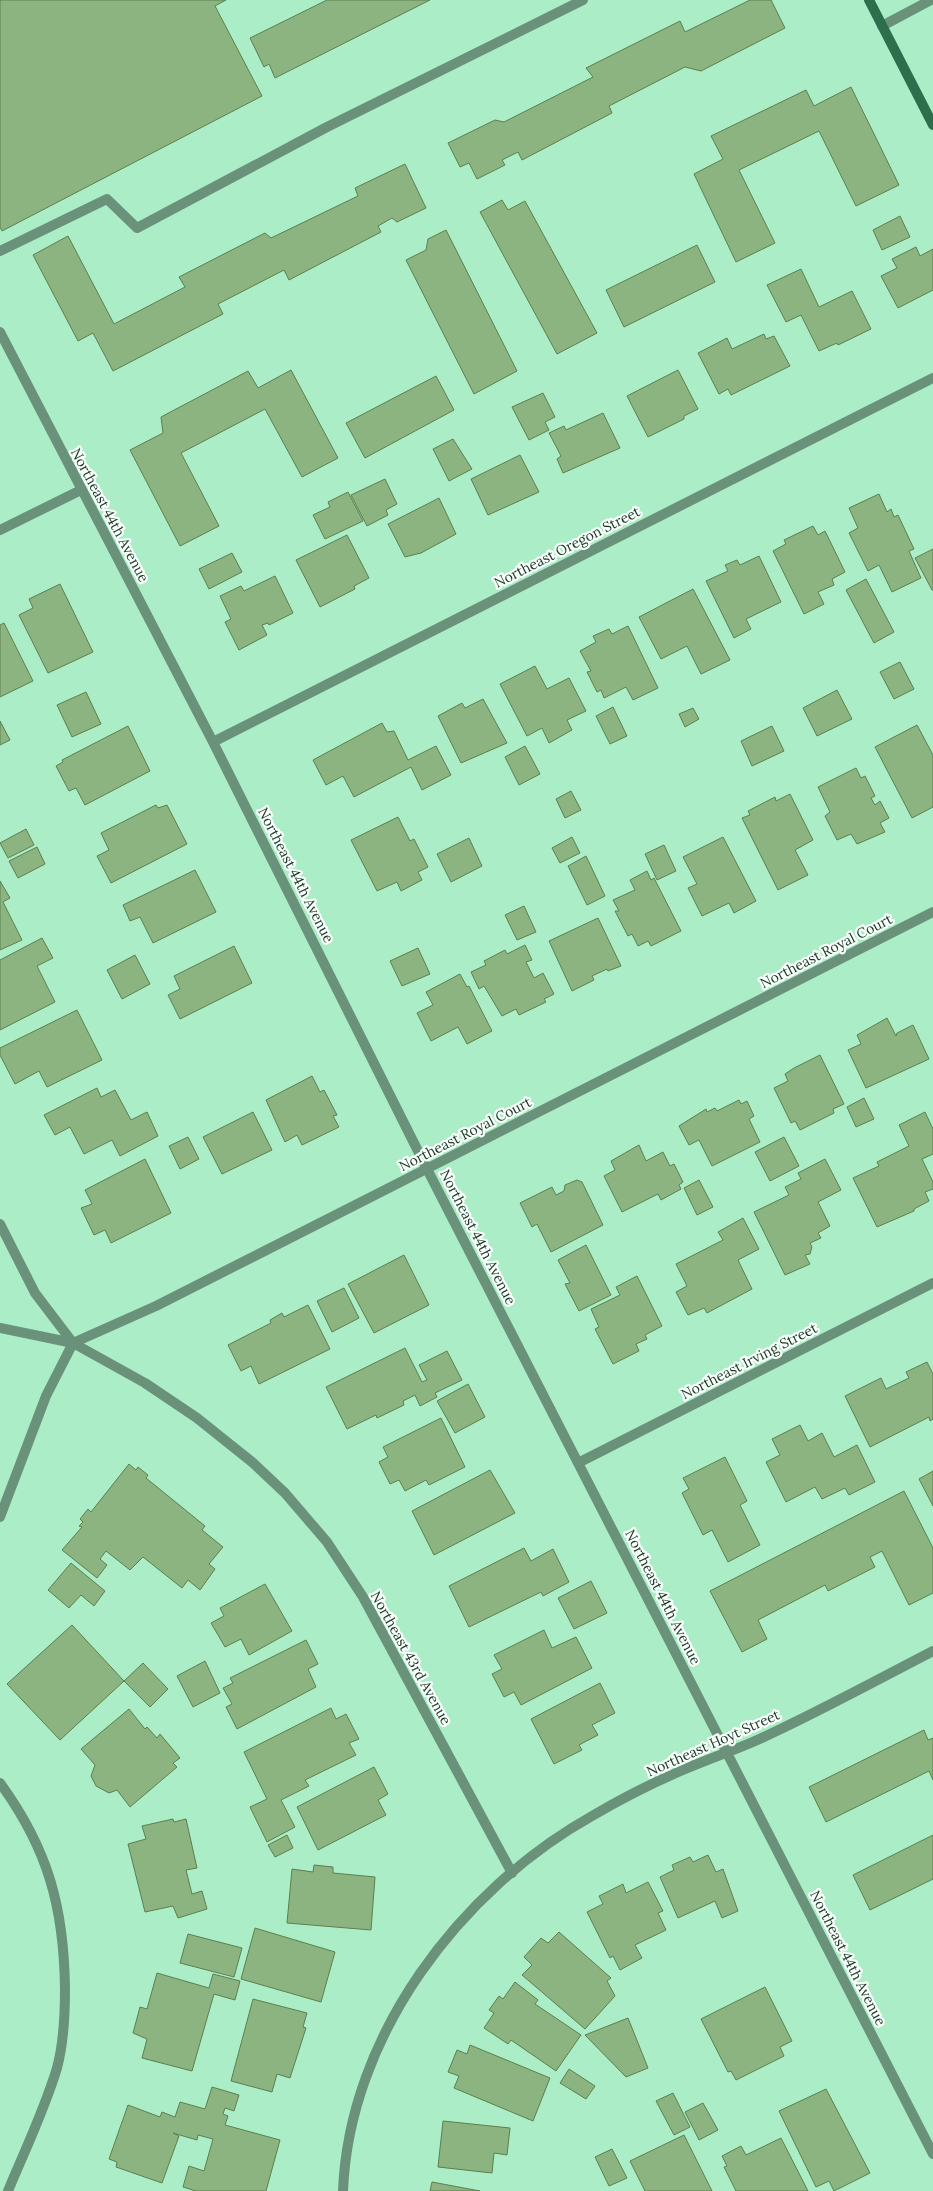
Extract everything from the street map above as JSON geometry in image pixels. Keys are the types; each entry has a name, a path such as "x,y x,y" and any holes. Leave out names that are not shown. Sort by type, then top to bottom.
{"main road":[{"path":"869,0 933,125"}],"street":[{"path":"0,251 107,199 137,228 327,127 583,0"},
{"path":"882,26 931,0"},
{"name":"Northeast 44th Avenue","path":"0,332 213,742 427,1169 933,2154"},
{"name":"Northeast Oregon Street","path":"213,742 933,378"},
{"path":"0,530 81,490"},
{"name":"Northeast Royal Court","path":"73,1343 156,1306 933,912"},
{"name":"Northeast 43rd Avenue","path":"0,1224 36,1293 73,1343 145,1383 228,1443 285,1494 326,1542 363,1597 512,1873"},
{"name":"Northeast Irving Street","path":"578,1463 933,1283"},
{"path":"0,1328 73,1343 46,1396 0,1517"},
{"name":"Northeast Hoyt Street","path":"512,1873 591,1816 681,1770 765,1736 933,1651"},
{"path":"0,1783 22,1814 40,1851 56,1896 65,1946 65,2018 57,2066 39,2122 8,2191"},
{"path":"343,2191 350,2136 360,2092 378,2044 404,1997 437,1950 472,1911 512,1873"}],"building":[{"path":"0,0 226,0 215,6 262,96 2,231 0,227"},
{"path":"327,0 430,0 275,78 269,64 264,67 250,38"},
{"path":"750,0 771,0 785,28 701,71 685,67 609,106 612,113 522,160 518,152 502,160 505,165 477,179 469,163 460,167 448,143 495,120 504,122 593,77 586,68 680,21 685,32"},
{"path":"851,87 899,185 856,206 819,131 739,170 775,243 736,262 694,174 723,159 711,136 806,90 814,106"},
{"path":"405,164 426,208 397,222 392,218 378,226 381,232 289,280 284,270 218,304 223,314 113,371 93,333 78,341 33,255 68,236 114,324 185,287 179,277 265,233 271,238 358,196 355,188"},
{"path":"502,200 508,210 525,201 597,333 557,354 480,212"},
{"path":"900,216 910,237 882,250 873,230"},
{"path":"446,230 517,371 474,394 406,260 426,250 428,239"},
{"path":"697,245 715,282 624,327 606,290"},
{"path":"916,247 920,256 933,249 933,290 898,308 881,276 897,268 892,259"},
{"path":"801,269 819,307 852,291 871,329 838,345 837,343 819,351 801,315 786,322 767,285"},
{"path":"764,334 766,339 774,336 790,366 731,395 728,389 719,394 698,353 727,338 732,349"},
{"path":"291,370 338,458 302,477 265,409 181,453 219,526 180,546 130,450 163,433 161,417 248,371 258,388"},
{"path":"678,370 698,409 684,416 684,419 648,437 627,396"},
{"path":"436,376 454,410 365,458 346,423"},
{"path":"543,393 555,417 545,422 549,430 529,440 512,407"},
{"path":"603,413 620,448 563,473 557,459 561,456 549,433 564,426 566,430"},
{"path":"453,439 472,469 449,481 433,449"},
{"path":"520,455 539,492 488,515 471,479"},
{"path":"385,479 397,504 386,510 388,515 367,526 351,495"},
{"path":"348,492 363,521 325,539 313,515 330,507 328,502"},
{"path":"879,494 887,512 891,509 894,517 898,515 914,549 909,551 921,578 892,592 879,565 868,571 849,533 858,528 849,508"},
{"path":"439,498 456,534 421,553 405,557 388,524"},
{"path":"813,526 818,535 825,531 845,572 832,579 834,585 818,592 824,604 804,614 773,551 786,544 784,540"},
{"path":"347,535 369,578 354,586 355,589 320,607 296,560"},
{"path":"933,549 933,590 932,590 915,558"},
{"path":"232,553 242,572 209,589 199,569"},
{"path":"759,556 781,602 746,619 751,629 734,638 706,581 728,571 725,565 737,560 740,565"},
{"path":"275,576 293,613 269,625 268,623 262,625 267,635 239,650 225,622 231,619 220,596 241,586 244,591"},
{"path":"866,579 894,632 874,643 846,590"},
{"path":"60,584 93,652 48,673 19,615 33,608 29,599"},
{"path":"693,589 730,660 701,674 687,646 661,659 639,617"},
{"path":"4,623 33,681 0,697 0,625"},
{"path":"628,626 658,688 633,700 626,687 604,698 601,690 597,692 587,672 591,671 580,651 596,642 593,636 609,629 612,634"},
{"path":"900,662 914,689 894,699 880,672"},
{"path":"535,666 547,689 569,678 586,711 567,720 572,730 549,743 542,728 527,736 500,684"},
{"path":"837,690 852,719 817,736 803,708"},
{"path":"86,692 101,724 72,737 57,705"},
{"path":"483,699 507,743 461,763 438,716 462,703 465,708"},
{"path":"613,707 627,736 610,744 596,716"},
{"path":"693,708 699,719 685,727 679,714"},
{"path":"0,721 10,740 0,745"},
{"path":"382,723 387,732 394,731 408,760 436,746 451,775 422,790 411,767 354,797 343,776 326,785 313,760"},
{"path":"917,725 933,755 933,807 912,818 875,747"},
{"path":"128,726 150,771 85,805 76,788 69,791 56,766 63,762 62,760"},
{"path":"772,726 784,751 752,766 741,741"},
{"path":"525,746 540,774 519,785 505,757"},
{"path":"856,768 861,778 865,776 875,796 871,798 875,805 880,801 889,818 880,823 885,832 857,844 851,834 837,840 825,816 830,812 818,787"},
{"path":"571,791 581,810 565,818 556,799"},
{"path":"790,794 813,840 795,850 808,875 778,890 742,818 750,815 748,811 775,797 776,801"},
{"path":"156,805 158,808 167,805 187,844 111,883 97,856 109,850 101,833"},
{"path":"398,817 410,841 414,839 428,867 418,872 422,880 401,891 397,882 377,891 351,840"},
{"path":"26,829 34,845 8,858 0,843"},
{"path":"572,837 580,853 560,863 552,848"},
{"path":"723,837 756,901 734,913 729,903 702,916 688,888 697,884 683,857"},
{"path":"469,838 482,866 451,882 437,854"},
{"path":"664,845 676,871 657,880 645,854"},
{"path":"37,847 45,864 18,878 9,861"},
{"path":"586,856 605,896 587,905 568,866"},
{"path":"195,870 216,912 153,943 140,917 130,921 123,905"},
{"path":"647,871 651,880 654,878 681,931 651,946 648,941 638,946 632,934 628,936 615,911 619,911 613,900 635,890 630,880"},
{"path":"0,881 10,898 3,902 22,940 0,950"},
{"path":"524,906 536,932 517,940 505,915"},
{"path":"598,918 621,966 608,971 607,969 592,976 594,980 572,991 549,941"},
{"path":"42,938 53,958 37,966 55,1002 0,1030 0,960"},
{"path":"525,945 532,960 526,962 534,978 543,973 554,994 544,999 546,1002 519,1015 516,1009 502,1016 484,986 479,989 471,972 486,965 484,961 505,950 507,954"},
{"path":"234,946 252,983 180,1019 168,995 180,989 174,976"},
{"path":"418,948 430,974 402,986 390,961"},
{"path":"135,955 150,984 122,999 107,970"},
{"path":"460,974 467,987 469,986 492,1031 467,1044 458,1027 431,1041 417,1013 433,1005 426,992"},
{"path":"77,1010 102,1060 47,1087 39,1071 15,1084 0,1055 0,1048"},
{"path":"887,1018 896,1036 897,1033 913,1025 929,1059 866,1088 848,1050 861,1044 857,1035"},
{"path":"820,1055 844,1104 833,1109 834,1113 800,1130 795,1121 791,1123 774,1088 788,1081 785,1074"},
{"path":"312,1076 320,1092 324,1090 337,1115 333,1116 339,1127 302,1145 297,1135 285,1142 266,1100"},
{"path":"97,1088 101,1097 115,1090 131,1120 147,1112 158,1136 120,1156 112,1140 84,1154 70,1127 55,1135 44,1115"},
{"path":"864,1098 874,1119 856,1127 847,1107"},
{"path":"739,1100 741,1104 747,1101 754,1116 749,1119 760,1142 712,1166 699,1140 689,1145 679,1126 706,1109 707,1112 715,1108 717,1111"},
{"path":"253,1112 272,1150 222,1174 203,1137"},
{"path":"925,1112 933,1129 933,1154 922,1159 933,1182 933,1189 925,1192 929,1201 914,1209 914,1211 877,1227 853,1178 879,1166 877,1162 909,1146 899,1125"},
{"path":"188,1137 199,1159 180,1169 169,1146"},
{"path":"784,1137 799,1166 770,1181 755,1152"},
{"path":"639,1145 646,1161 663,1152 670,1166 674,1164 683,1182 679,1185 681,1189 661,1200 658,1194 622,1212 604,1176 615,1170 611,1161"},
{"path":"145,1159 171,1213 111,1243 105,1230 94,1235 81,1208 92,1204 85,1190"},
{"path":"825,1159 841,1190 818,1202 830,1226 818,1233 821,1238 810,1243 812,1247 810,1254 805,1255 810,1264 785,1275 754,1212 789,1195 785,1187 801,1179 798,1173"},
{"path":"577,1180 582,1182 603,1225 551,1252 537,1224 532,1227 520,1203 552,1187 556,1195 564,1191 565,1185"},
{"path":"699,1180 713,1207 697,1215 684,1188"},
{"path":"743,1218 759,1249 738,1260 752,1289 707,1313 704,1308 688,1315 676,1292 687,1286 676,1264 723,1240 718,1232"},
{"path":"586,1245 611,1295 579,1311 565,1284 570,1283 558,1260"},
{"path":"404,1255 429,1305 374,1333 348,1284"},
{"path":"637,1276 662,1326 645,1335 647,1339 636,1344 639,1351 613,1364 595,1329 599,1327 591,1309 620,1295 616,1287"},
{"path":"344,1288 359,1318 332,1332 317,1301"},
{"path":"308,1305 330,1349 259,1384 251,1366 241,1371 228,1345 271,1323 270,1320 282,1313 284,1317"},
{"path":"405,1348 422,1382 427,1380 419,1365 447,1351 462,1380 435,1393 437,1397 420,1406 415,1395 403,1401 404,1405 377,1418 376,1415 347,1429 326,1387"},
{"path":"927,1362 933,1374 933,1419 930,1421 929,1417 870,1447 845,1396 881,1378 886,1389 909,1378 906,1372"},
{"path":"468,1384 485,1417 455,1433 437,1401"},
{"path":"441,1418 465,1467 429,1485 426,1480 405,1491 399,1480 390,1484 379,1462 388,1457 383,1447"},
{"path":"800,1425 808,1441 822,1433 834,1457 857,1445 875,1482 849,1495 845,1488 822,1499 815,1487 786,1502 766,1462 780,1455 772,1439"},
{"path":"725,1457 747,1501 740,1505 760,1545 728,1562 712,1530 703,1535 682,1493 689,1489 683,1478"},
{"path":"129,1464 136,1470 138,1467 148,1475 146,1478 205,1526 202,1530 223,1547 209,1564 215,1569 200,1590 188,1580 182,1588 143,1557 130,1570 106,1551 100,1559 107,1565 97,1578 62,1550 82,1527 79,1526 83,1522 80,1519 88,1509 91,1512"},
{"path":"490,1470 515,1513 434,1555 412,1511"},
{"path":"933,1471 933,1506 919,1479"},
{"path":"904,1491 933,1548 933,1593 909,1605 882,1551 870,1557 875,1567 828,1591 825,1585 758,1620 767,1639 742,1652 710,1591"},
{"path":"524,1548 531,1561 553,1549 569,1582 543,1596 541,1592 469,1627 449,1586"},
{"path":"71,1563 105,1591 94,1606 81,1595 69,1608 48,1590"},
{"path":"591,1581 607,1613 574,1629 558,1598"},
{"path":"265,1584 292,1631 249,1655 241,1639 225,1647 211,1623 224,1616 220,1608"},
{"path":"72,1625 124,1681 60,1740 7,1684"},
{"path":"544,1630 552,1648 576,1637 592,1668 521,1705 514,1692 504,1697 492,1674 502,1669 494,1655"},
{"path":"306,1640 318,1664 308,1669 316,1687 237,1729 226,1707 232,1704 223,1688 233,1683 230,1678"},
{"path":"205,1661 220,1693 193,1707 177,1676"},
{"path":"143,1663 168,1689 150,1707 124,1681"},
{"path":"600,1683 615,1713 592,1725 598,1735 579,1745 582,1750 554,1764 531,1719"},
{"path":"331,1708 336,1719 346,1714 359,1739 349,1743 356,1755 305,1780 309,1786 281,1800 295,1827 267,1842 250,1807 267,1799 244,1752"},
{"path":"129,1709 145,1729 147,1727 157,1738 160,1734 180,1758 173,1763 177,1767 130,1807 117,1790 109,1793 96,1786 91,1776 95,1765 81,1749"},
{"path":"924,1730 928,1740 933,1738 933,1780 929,1771 826,1822 809,1787"},
{"path":"374,1767 388,1794 378,1800 386,1815 318,1850 297,1807"},
{"path":"173,1819 174,1822 186,1819 197,1868 186,1870 192,1894 202,1891 207,1909 178,1918 173,1906 145,1912 128,1844 146,1839 142,1826"},
{"path":"287,1835 293,1848 275,1857 268,1845"},
{"path":"933,1835 933,1879 870,1910 853,1875"},
{"path":"708,1855 716,1872 723,1869 738,1911 722,1918 715,1901 678,1918 660,1877 674,1870 672,1865 690,1857 693,1862"},
{"path":"314,1865 333,1867 333,1873 375,1877 371,1930 287,1923 292,1869 313,1872"},
{"path":"648,1882 663,1911 658,1913 666,1930 635,1945 642,1958 620,1970 613,1956 610,1958 587,1912 603,1904 599,1896 623,1884 626,1893"},
{"path":"255,1928 335,1952 321,2002 241,1979"},
{"path":"559,1932 611,1978 607,1981 615,1996 585,2029 522,1975 532,1965 524,1957 541,1938 548,1943"},
{"path":"188,1934 242,1948 234,1977 180,1963"},
{"path":"157,1973 209,1988 213,1974 240,1981 235,2000 214,1994 192,2071 142,2058 147,2039 133,2033 140,2007 147,2009"},
{"path":"515,1982 538,2000 535,2004 581,2035 556,2071 511,2040 508,2044 484,2028 494,2013 489,2010 499,1996 503,1999"},
{"path":"765,1987 792,2041 780,2047 784,2056 736,2080 731,2071 728,2072 701,2019"},
{"path":"253,1999 307,2013 303,2027 306,2028 290,2078 277,2074 272,2092 231,2081"},
{"path":"628,2018 648,2068 626,2077 585,2035"},
{"path":"470,2045 550,2078 533,2121 454,2088 459,2076 448,2072 457,2050 467,2054"},
{"path":"569,2069 595,2086 586,2099 560,2083"},
{"path":"212,2087 239,2095 234,2111 225,2108 223,2114 228,2116 225,2125 280,2140 266,2191 196,2191 183,2187 189,2166 204,2171 213,2139 198,2135 197,2140 173,2133 179,2136 162,2183 116,2167 117,2162 109,2159 128,2105 160,2117 162,2112 175,2117 180,2102 205,2109"},
{"path":"826,2089 870,2173 834,2191 829,2181 816,2187 779,2111"},
{"path":"673,2093 690,2127 674,2135 656,2101"},
{"path":"703,2103 718,2130 699,2140 685,2112"},
{"path":"443,2121 510,2128 507,2155 494,2153 492,2173 438,2167"},
{"path":"684,2135 712,2191 645,2191 630,2161"},
{"path":"781,2138 808,2191 736,2191 724,2167 727,2166 722,2156 741,2146 746,2155"},
{"path":"612,2149 627,2178 609,2186 595,2157"},
{"path":"432,2182 480,2191 430,2191"}]}
